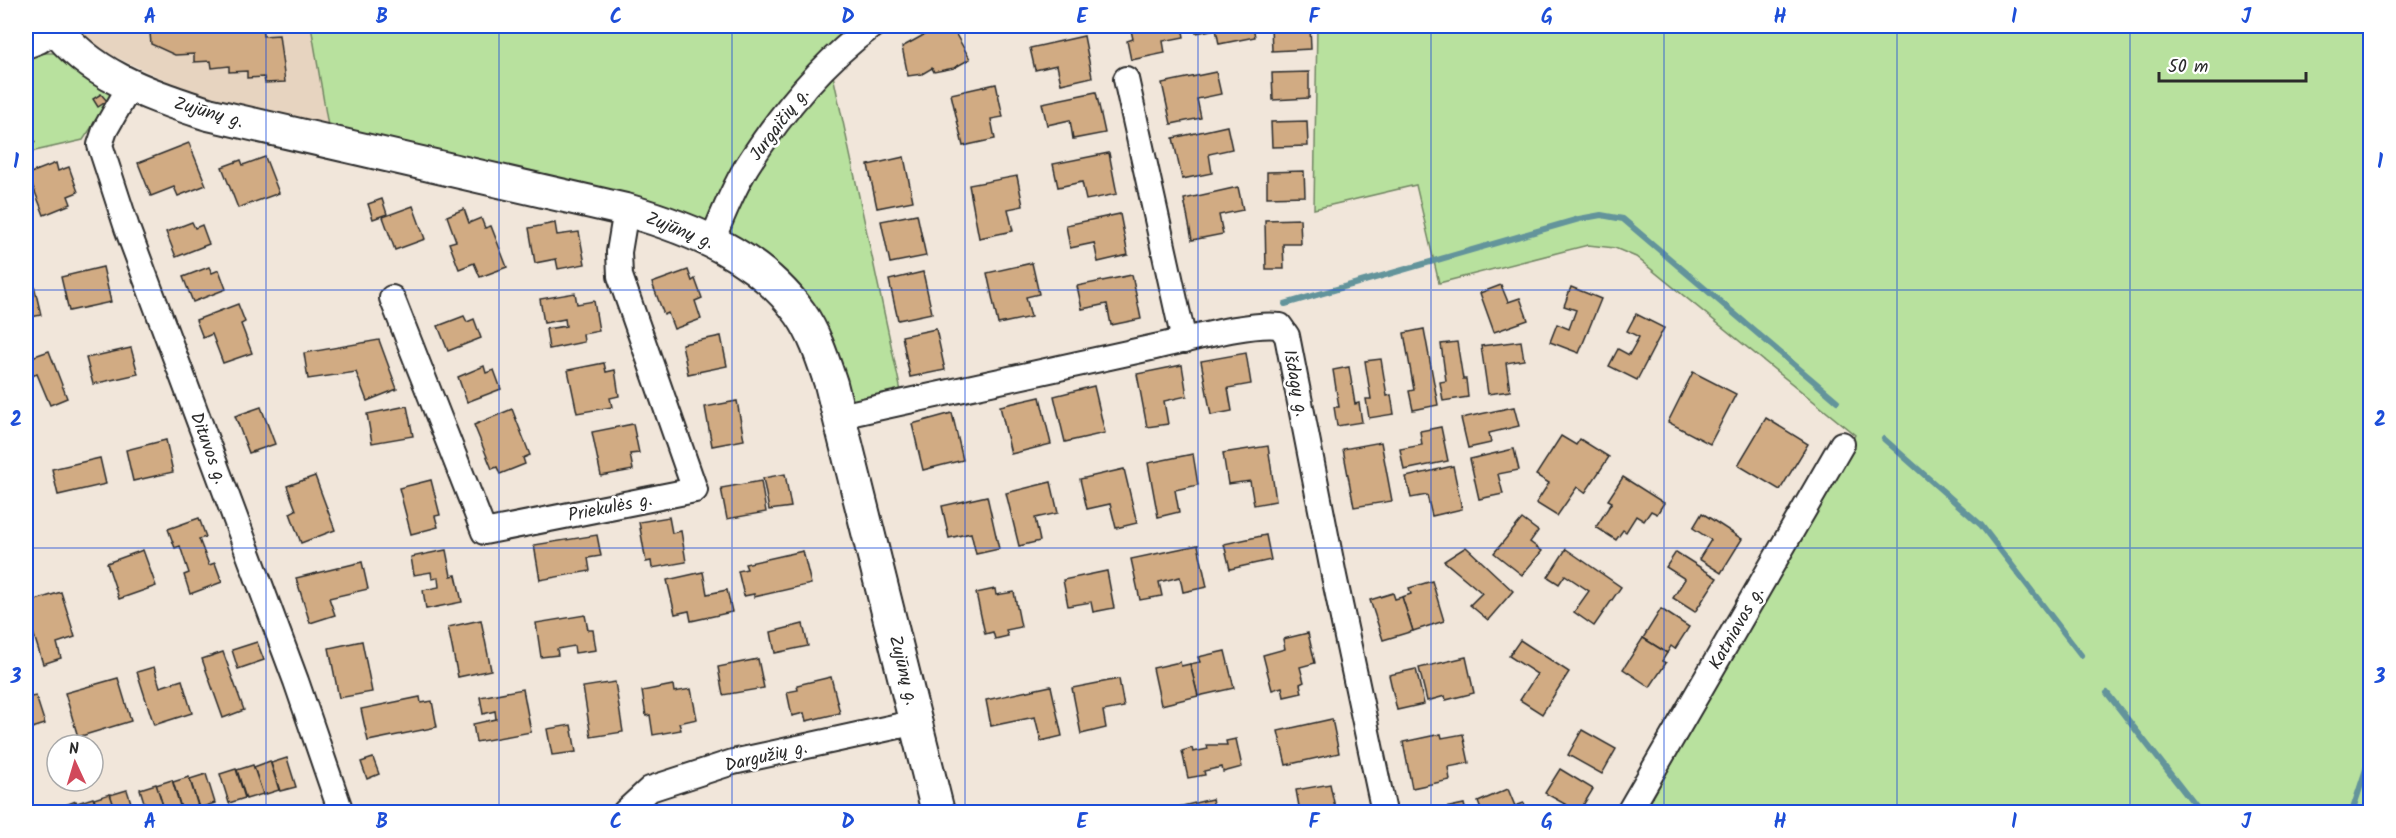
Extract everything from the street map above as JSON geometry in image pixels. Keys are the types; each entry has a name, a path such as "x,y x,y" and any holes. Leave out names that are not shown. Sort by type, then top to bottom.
{"main road":[{"name":"Zujūnų g.","path":"55,28 67,43 88,62 130,86 208,114 626,210 672,224 711,241 748,262 775,283 801,314 818,346 840,416 939,813"}],"street":[{"name":"Jurgaičių g.","path":"711,241 747,167 788,110 823,66 872,26"},
{"path":"26,46 39,41 55,28"},
{"path":"1126,79 1184,341"},
{"name":"Dituvos g.","path":"130,86 105,130 100,145 127,228 292,671 341,813"},
{"name":"Priekulės g.","path":"392,298 484,532 695,490 620,276 619,252 626,210"},
{"name":"Išdagų g.","path":"840,416 973,385 1184,341 1265,325 1280,326 1287,336 1384,813"},
{"name":"Katniavos g.","path":"1629,813 1842,444"},
{"name":"Dargužių g.","path":"625,813 650,789 733,762 916,722"}],"shaded area":[{"path":"72,26 311,26 328,126 187,90 107,53"}],"green space":[{"path":"26,26 29,26 43,53 56,53 116,91 83,140 26,153"},
{"path":"311,26 890,26 858,43 831,66 902,396 848,411 780,270 328,126"},
{"path":"1317,26 2370,26 2370,812 1645,812 1855,435 1636,257 1615,248 1588,245 1439,283 1416,185 1314,209"}],"building":[{"path":"262,26 263,36 279,35 285,82 265,83 264,77 247,78 247,71 229,72 229,66 212,68 211,61 194,62 194,54 175,55 151,44 150,33"},
{"path":"940,26 951,26 970,59 954,68 934,72 932,68 922,74 908,76 902,47"},
{"path":"1130,26 1182,26 1184,37 1163,41 1165,53 1131,60 1127,41 1133,39"},
{"path":"1195,26 1253,26 1255,37 1219,44 1216,29 1196,33"},
{"path":"1271,26 1310,26 1311,49 1272,51"},
{"path":"1084,36 1092,77 1061,84 1057,65 1035,70 1030,48"},
{"path":"1216,72 1221,94 1197,99 1201,118 1171,124 1162,83"},
{"path":"1309,72 1309,98 1273,100 1272,73"},
{"path":"996,84 1003,117 991,119 995,139 963,146 951,94"},
{"path":"1096,92 1105,133 1073,139 1070,120 1047,125 1042,103"},
{"path":"101,94 107,101 98,107 93,99"},
{"path":"26,105 32,122 28,124 35,142 26,146"},
{"path":"1307,121 1308,146 1272,147 1271,122"},
{"path":"1227,126 1232,149 1209,154 1212,173 1182,179 1173,138"},
{"path":"189,143 206,185 178,196 174,187 151,196 138,163"},
{"path":"1109,153 1117,194 1086,200 1082,182 1058,187 1053,164"},
{"path":"265,157 279,193 238,208 222,167 241,160 243,165"},
{"path":"904,157 913,201 877,208 868,165"},
{"path":"56,163 58,171 69,167 78,192 68,196 71,204 44,215 28,174"},
{"path":"1304,171 1305,196 1267,197 1267,172"},
{"path":"1017,176 1023,206 1008,209 1013,231 979,238 969,185"},
{"path":"1238,187 1243,210 1219,215 1223,234 1192,240 1184,199"},
{"path":"382,199 387,214 373,219 368,204"},
{"path":"413,206 425,239 395,250 383,217"},
{"path":"464,209 469,223 481,218 485,228 491,226 507,267 480,277 474,263 459,269 449,243 456,241 447,216"},
{"path":"917,214 926,256 890,263 881,221"},
{"path":"1120,214 1128,255 1098,262 1094,243 1070,248 1066,225"},
{"path":"1300,219 1301,244 1283,244 1284,269 1266,269 1265,220"},
{"path":"192,222 195,228 202,225 209,244 176,257 166,232"},
{"path":"555,223 557,235 579,232 585,264 558,269 556,259 535,263 529,228"},
{"path":"1032,263 1039,294 1026,297 1031,317 998,324 987,273"},
{"path":"103,267 111,302 69,311 61,277"},
{"path":"209,267 212,273 219,270 226,289 193,302 183,277"},
{"path":"688,270 692,281 695,279 702,298 695,301 701,319 674,329 668,313 664,315 652,283"},
{"path":"923,272 932,313 898,320 889,280"},
{"path":"1132,275 1141,319 1111,325 1107,304 1082,309 1077,286"},
{"path":"34,285 41,315 26,318 26,287"},
{"path":"1501,285 1508,302 1520,298 1528,320 1494,332 1480,293"},
{"path":"1571,287 1601,299 1579,353 1550,342 1557,324 1569,329 1576,310 1564,306"},
{"path":"575,293 577,304 594,301 599,331 583,334 584,342 549,349 546,329 566,326 565,319 544,323 540,299"},
{"path":"238,304 245,322 241,324 252,353 223,363 212,334 203,338 196,320"},
{"path":"1636,314 1664,328 1637,380 1609,366 1618,349 1629,355 1639,337 1627,331"},
{"path":"464,316 467,322 474,319 481,338 448,351 438,326"},
{"path":"936,329 945,370 910,377 902,336"},
{"path":"1424,329 1438,405 1413,410 1409,391 1414,390 1404,333"},
{"path":"721,336 727,366 688,374 682,344"},
{"path":"379,340 397,389 367,401 356,372 308,379 304,353"},
{"path":"1521,341 1524,360 1506,363 1510,391 1488,394 1481,346"},
{"path":"1457,342 1468,397 1443,401 1440,382 1446,381 1441,344"},
{"path":"131,348 138,374 93,384 86,358"},
{"path":"49,351 67,398 50,405 37,374 26,378 26,359"},
{"path":"1246,353 1251,384 1228,388 1232,411 1211,415 1201,361"},
{"path":"1381,359 1387,396 1391,395 1394,414 1369,418 1366,399 1371,399 1365,361"},
{"path":"604,363 606,372 615,370 619,396 610,398 612,407 577,413 568,370"},
{"path":"1182,365 1187,396 1164,401 1168,424 1147,427 1137,374"},
{"path":"484,366 486,373 494,370 501,389 467,402 458,377"},
{"path":"1349,367 1355,404 1359,403 1362,422 1337,426 1334,407 1339,407 1333,370"},
{"path":"1693,372 1736,394 1710,444 1668,422"},
{"path":"1094,386 1105,433 1065,442 1054,396"},
{"path":"1040,397 1051,444 1011,454 1000,406"},
{"path":"737,401 744,440 712,446 705,407"},
{"path":"407,406 413,436 372,443 367,414"},
{"path":"261,407 275,444 249,453 235,416"},
{"path":"1514,407 1519,426 1489,433 1491,443 1468,448 1461,418"},
{"path":"512,409 530,455 523,458 525,464 500,474 497,467 492,469 474,425"},
{"path":"952,413 963,460 923,470 912,424"},
{"path":"1766,418 1808,444 1780,490 1738,465"},
{"path":"633,424 639,453 630,454 633,470 601,476 592,432"},
{"path":"1441,427 1448,461 1404,470 1400,449 1422,445 1420,431"},
{"path":"1561,436 1576,445 1580,439 1609,457 1585,493 1577,487 1557,516 1536,503 1549,483 1536,475"},
{"path":"166,440 173,472 133,481 126,450"},
{"path":"1381,442 1392,501 1354,507 1343,449"},
{"path":"1268,446 1276,501 1254,505 1250,481 1228,484 1223,453"},
{"path":"1514,449 1519,470 1498,474 1503,494 1479,499 1470,459"},
{"path":"1193,454 1198,485 1175,490 1179,512 1158,517 1148,463"},
{"path":"100,458 106,484 58,495 52,469"},
{"path":"1453,466 1462,509 1432,516 1427,495 1411,498 1406,477"},
{"path":"1124,469 1137,523 1116,528 1110,504 1087,509 1080,479"},
{"path":"785,474 791,507 769,510 763,478"},
{"path":"315,476 335,530 301,543 290,513 296,510 287,486"},
{"path":"1623,477 1664,503 1657,514 1651,511 1644,521 1636,516 1626,532 1623,530 1616,540 1596,527 1612,502 1608,500"},
{"path":"431,480 440,515 435,516 438,527 411,534 399,488"},
{"path":"761,481 766,512 727,519 721,488"},
{"path":"1051,482 1058,513 1035,518 1040,541 1019,546 1006,493"},
{"path":"987,496 999,549 976,554 971,533 949,538 942,506"},
{"path":"1702,513 1742,539 1721,573 1699,559 1711,540 1693,528"},
{"path":"669,517 672,533 681,531 686,562 652,568 651,561 646,562 639,522"},
{"path":"199,518 206,537 199,539 209,565 215,563 222,582 190,594 184,575 189,573 180,546 175,548 168,529"},
{"path":"1522,519 1538,531 1530,542 1542,551 1522,575 1494,553"},
{"path":"597,535 601,556 588,558 590,571 540,580 534,545"},
{"path":"1266,535 1271,560 1230,569 1224,544"},
{"path":"1198,545 1207,587 1183,592 1180,577 1159,582 1162,596 1140,600 1131,559"},
{"path":"1466,547 1513,591 1488,620 1470,605 1482,593 1444,561"},
{"path":"1566,549 1621,587 1594,626 1574,612 1589,591 1565,575 1559,584 1548,577"},
{"path":"143,550 156,586 119,599 107,563"},
{"path":"446,550 451,576 456,575 462,602 426,609 423,590 439,587 438,578 432,579 431,572 414,575 411,557"},
{"path":"803,551 811,584 754,597 754,594 744,596 738,571 747,569 745,564"},
{"path":"1676,552 1717,578 1695,612 1673,598 1685,579 1666,567"},
{"path":"362,562 368,589 329,598 335,615 310,623 296,578"},
{"path":"1107,571 1114,608 1093,612 1091,602 1068,606 1063,580"},
{"path":"703,572 707,594 727,590 732,612 691,621 689,611 675,614 667,580"},
{"path":"1432,581 1444,621 1413,631 1402,597 1411,594 1409,588"},
{"path":"995,589 996,595 1014,592 1021,627 1006,630 1008,636 995,639 993,632 985,634 976,593"},
{"path":"61,592 75,637 57,643 61,658 43,664 26,610 26,603"},
{"path":"1393,593 1395,599 1402,597 1413,631 1383,640 1370,600"},
{"path":"1661,609 1689,627 1675,649 1671,646 1667,653 1643,638"},
{"path":"585,615 588,630 593,630 596,650 575,653 574,646 557,649 558,655 541,657 536,623"},
{"path":"481,620 491,670 458,677 448,627"},
{"path":"803,624 808,646 775,653 771,632"},
{"path":"1308,633 1315,663 1300,667 1304,682 1300,684 1302,693 1284,697 1282,687 1272,690 1263,655 1285,649 1283,639"},
{"path":"1643,638 1667,653 1662,661 1666,663 1650,687 1623,669"},
{"path":"1520,640 1569,672 1542,714 1520,700 1537,674 1509,656"},
{"path":"362,641 372,692 339,698 329,648"},
{"path":"257,642 264,660 238,669 232,650"},
{"path":"1225,651 1234,688 1198,696 1190,664 1200,662 1198,657"},
{"path":"223,652 244,710 223,718 202,659"},
{"path":"1466,657 1474,693 1446,700 1445,696 1427,701 1419,668"},
{"path":"758,659 764,688 723,695 718,667"},
{"path":"1180,662 1181,666 1190,664 1198,696 1161,705 1153,668"},
{"path":"154,667 160,687 182,680 192,713 154,725 137,672"},
{"path":"1416,669 1424,704 1397,710 1389,675"},
{"path":"831,677 840,713 806,721 804,713 792,716 787,692 798,690 797,685"},
{"path":"118,678 131,721 91,733 77,733 65,693"},
{"path":"1119,679 1124,707 1103,711 1106,728 1081,734 1072,688"},
{"path":"615,682 623,732 591,737 583,687"},
{"path":"673,685 674,692 691,689 697,719 679,723 681,730 653,735 650,715 646,716 642,691"},
{"path":"1051,686 1062,736 1041,741 1035,717 991,726 986,700"},
{"path":"28,687 31,697 36,696 45,724 26,730 26,688"},
{"path":"523,689 531,732 476,742 473,724 496,719 495,711 483,714 480,697"},
{"path":"420,697 421,703 432,701 437,727 368,741 361,709"},
{"path":"1332,719 1339,753 1286,765 1278,731"},
{"path":"571,725 576,752 552,755 547,729"},
{"path":"1582,730 1616,749 1602,774 1568,755"},
{"path":"1441,734 1442,738 1463,734 1469,763 1448,767 1450,780 1412,788 1403,742"},
{"path":"1236,739 1242,767 1223,772 1222,767 1204,771 1205,775 1188,778 1182,751 1192,748 1193,752 1208,749 1207,745 1227,745 1226,741"},
{"path":"287,758 296,787 280,791 271,763"},
{"path":"373,758 379,774 367,779 361,762"},
{"path":"270,761 279,790 263,795 254,767"},
{"path":"253,765 263,794 246,799 237,770"},
{"path":"236,769 245,798 229,803 220,774"},
{"path":"1560,769 1593,789 1579,812 1545,793"},
{"path":"206,774 215,803 199,808 190,779"},
{"path":"189,777 198,806 182,811 173,782"},
{"path":"172,780 181,809 165,812 156,785"},
{"path":"156,784 165,812 147,812 140,789"},
{"path":"1330,784 1336,812 1300,812 1296,790"},
{"path":"1508,789 1515,806 1524,803 1528,812 1482,812 1478,802"},
{"path":"127,790 134,812 116,812 110,795"},
{"path":"110,794 116,812 98,812 94,799"},
{"path":"93,798 98,812 80,812 77,803"},
{"path":"1212,799 1215,812 1179,812 1178,807"},
{"path":"76,801 80,812 62,812 60,807"},
{"path":"1464,804 1466,812 1426,812"}],"waterway":[{"path":"1285,304 1579,219 1601,215 1623,219 1837,401"},
{"path":"1884,439 1981,525 2081,655"},
{"path":"2107,693 2200,812"},
{"path":"2352,812 2370,757"}]}
